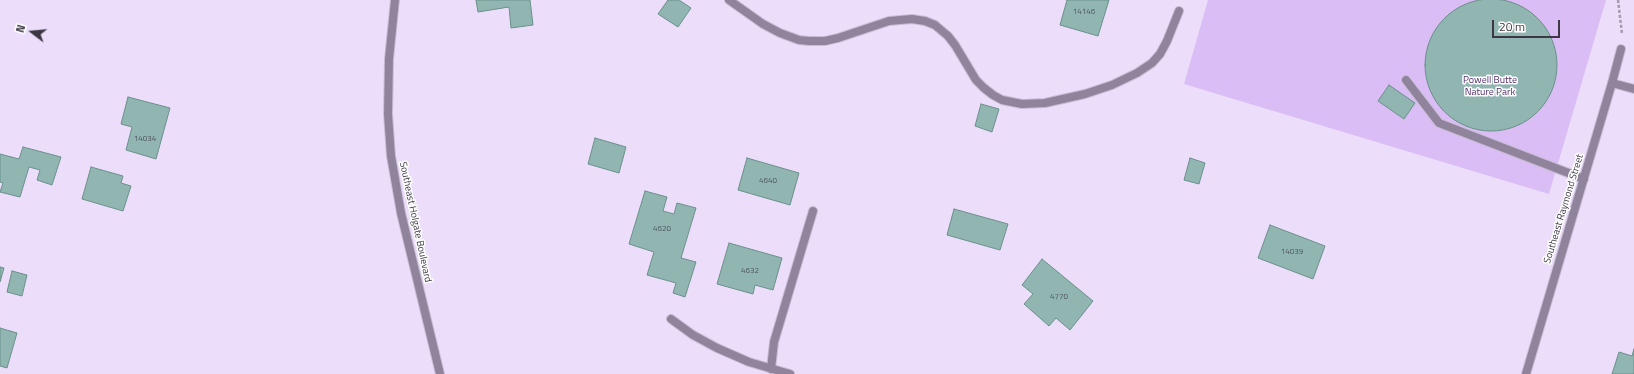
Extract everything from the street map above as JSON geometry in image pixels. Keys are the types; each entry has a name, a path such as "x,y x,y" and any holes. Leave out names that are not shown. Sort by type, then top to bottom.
{"street":[{"name":"Southeast Holgate Boulevard","path":"395,0 388,59 388,114 391,156 401,213 440,374"},
{"path":"729,0 762,24 799,40 825,41 838,38 889,20 912,18 925,21 935,25 948,36 976,80 984,88 1002,100 1022,104 1045,103 1085,94 1112,85 1137,73 1152,63 1160,54 1167,41 1179,10"},
{"name":"Southeast Raymond Street","path":"1526,374 1621,49"},
{"path":"1406,80 1439,123 1584,179"},
{"path":"1612,83 1634,89"},
{"path":"771,369 774,342 813,211"},
{"path":"671,319 693,335 717,348 749,362 790,374"}],"path":[{"path":"1618,0 1622,27 1621,49"}],"green space":[{"name":"Powell Butte Nature Park","path":"1208,0 1606,0 1549,194 1184,84"}],"building":[{"path":"1491,-1 1504,0 1516,4 1528,10 1538,18 1546,28 1552,40 1556,52 1556,78 1552,90 1546,102 1538,112 1528,120 1516,126 1504,130 1491,131 1478,130 1466,126 1454,120 1444,112 1436,102 1430,90 1426,78 1425,65 1426,52 1430,40 1436,28 1444,18 1454,10 1466,4 1478,0"},
{"path":"476,0 530,0 533,25 511,28 509,7 478,12"},
{"path":"668,0 679,0 691,8 678,27 658,14"},
{"path":"1067,0 1109,0 1098,36 1060,25"},
{"path":"1389,85 1415,103 1404,119 1378,101"},
{"path":"128,97 170,108 156,159 126,150 132,127 121,124"},
{"path":"981,104 999,109 992,132 975,126"},
{"path":"595,138 626,147 619,173 588,164"},
{"path":"23,147 61,157 52,185 37,180 40,170 29,167 20,197 0,192 3,183 0,182 0,154 19,159"},
{"path":"747,158 799,173 790,205 738,190"},
{"path":"1190,158 1205,163 1199,184 1184,180"},
{"path":"91,167 123,176 121,183 131,186 123,211 82,199"},
{"path":"645,191 667,197 663,211 674,214 677,203 696,208 681,258 696,262 685,297 673,293 676,283 647,275 654,252 629,244"},
{"path":"954,209 1008,224 1000,250 947,235"},
{"path":"1270,225 1325,246 1313,279 1258,258"},
{"path":"729,243 782,258 773,290 755,285 753,294 717,284"},
{"path":"1042,259 1093,301 1070,330 1056,318 1049,326 1024,304 1033,294 1022,285"},
{"path":"0,267 4,268 0,282"},
{"path":"12,271 27,275 22,296 7,292"},
{"path":"0,328 17,333 7,368 0,366"},
{"path":"1634,349 1634,374 1612,374 1619,352 1632,356"}]}
